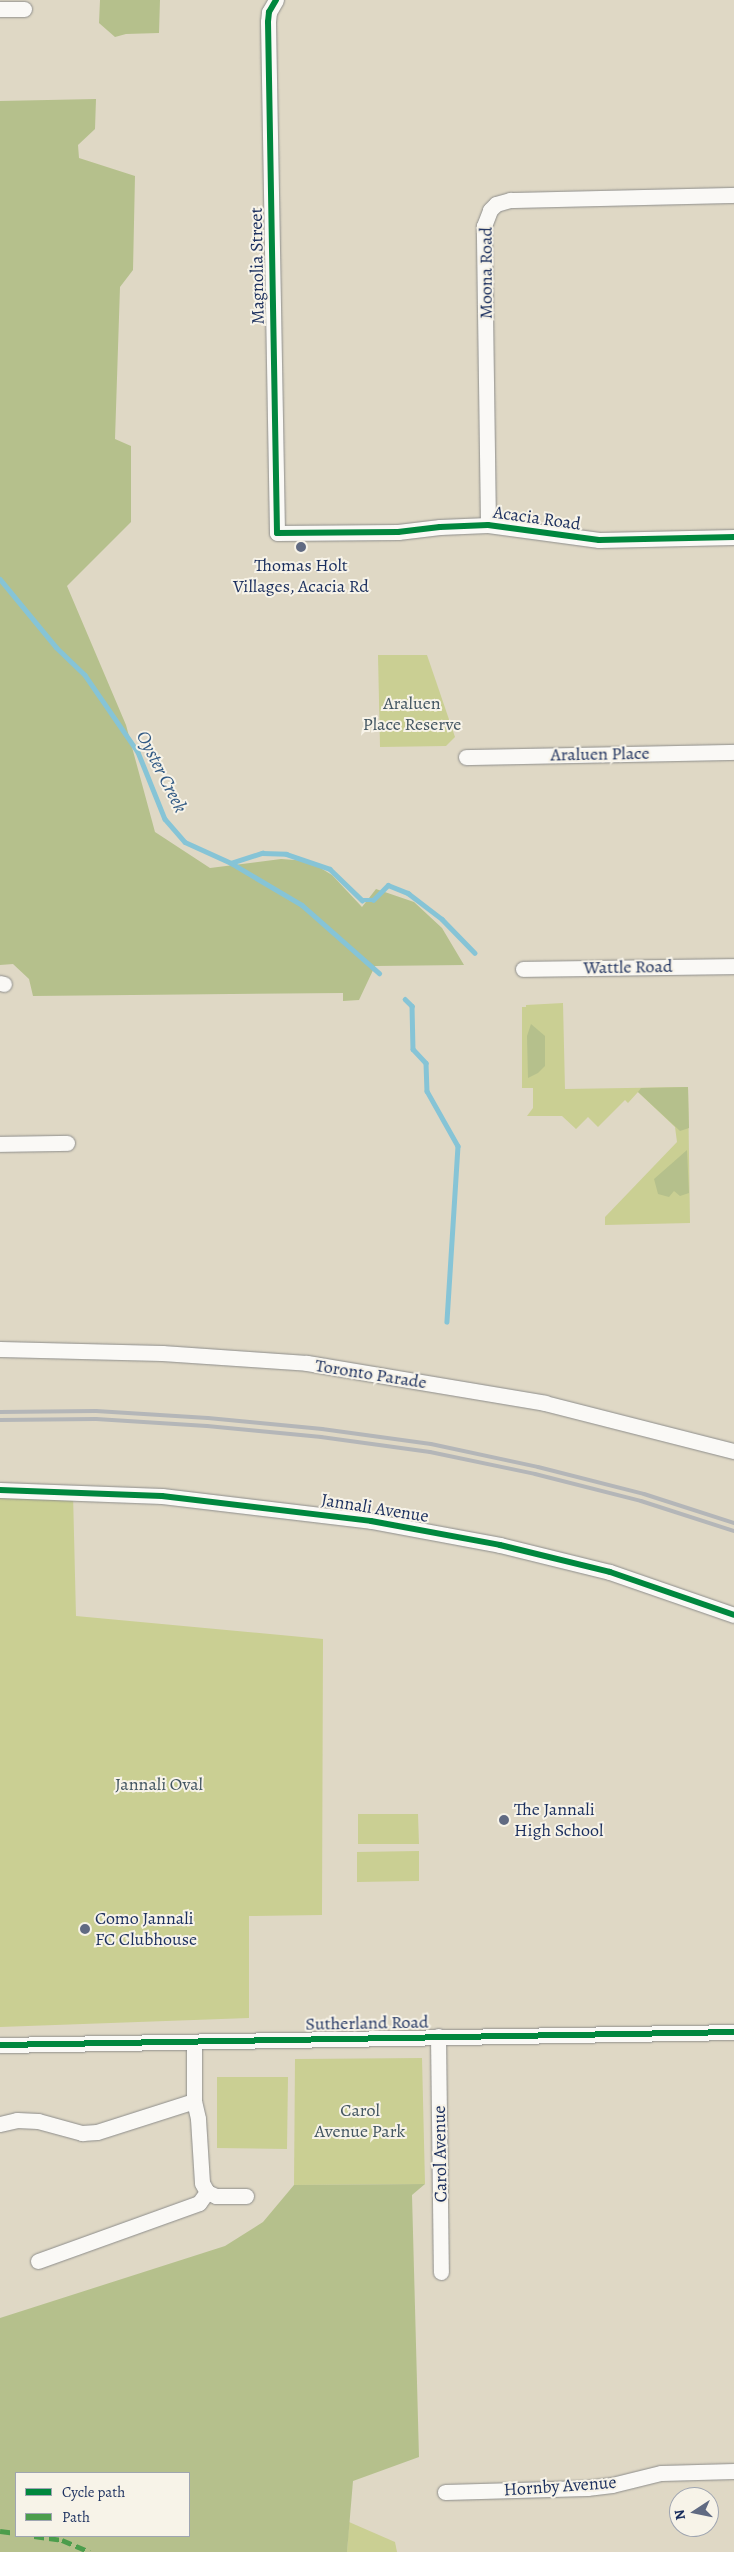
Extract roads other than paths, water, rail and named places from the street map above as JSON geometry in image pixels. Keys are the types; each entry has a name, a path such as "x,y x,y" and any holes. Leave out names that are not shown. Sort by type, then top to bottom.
{"street":[{"name":"Magnolia Street","path":"276,0 269,12 268,22 277,533"},
{"path":"0,9 24,9"},
{"name":"Moona Road","path":"488,525 484,226 490,210 496,204 510,200 734,196"},
{"name":"Acacia Road","path":"277,533 398,532 440,527 488,525 599,540 734,538"},
{"name":"Araluen Place","path":"466,757 734,752"},
{"name":"Wattle Road","path":"523,969 734,966"},
{"path":"0,1144 67,1143"},
{"name":"Toronto Parade","path":"0,1349 133,1351 307,1363 545,1403 734,1451"},
{"name":"Jannali Avenue","path":"0,1490 162,1496 371,1521 500,1545 610,1572 734,1615"},
{"name":"Sutherland Road","path":"0,2045 734,2032"},
{"name":"Carol Avenue","path":"438,2036 441,2272"},
{"path":"194,2042 194,2102 198,2119 202,2183 207,2192 216,2196 246,2196"},
{"path":"0,2124 17,2120 38,2121 82,2133 97,2132 194,2102"},
{"path":"38,2261 199,2203 207,2192"},
{"name":"Hornby Avenue","path":"445,2492 587,2488 612,2486 661,2473 734,2471"}],"waterway":[{"name":"Oyster Creek","path":"0,579 56,647 85,675 138,752 165,819 185,842 231,863 302,905 379,973"},
{"path":"231,863 262,853 286,854 330,869 362,900 373,900 388,885 408,893 442,919 475,953"},
{"path":"405,999 412,1006 413,1049 426,1063 427,1091 458,1146 447,1322"}],"railway":[{"path":"0,1412 96,1411 208,1418 322,1429 431,1444 538,1467 644,1494 734,1523"},
{"path":"0,1420 96,1419 207,1426 321,1437 430,1452 535,1474 641,1501 734,1531"}],"place":[{"name":"Thomas Holt Villages, Acacia Rd","path":"301,547"},
{"name":"The Jannali High School","path":"504,1820"},
{"name":"Como Jannali FC Clubhouse","path":"85,1929"}],"park label":[{"name":"Araluen Place Reserve","path":"412,714"},
{"name":"Jannali Oval","path":"159,1784"},
{"name":"Carol Avenue Park","path":"360,2121"}]}
